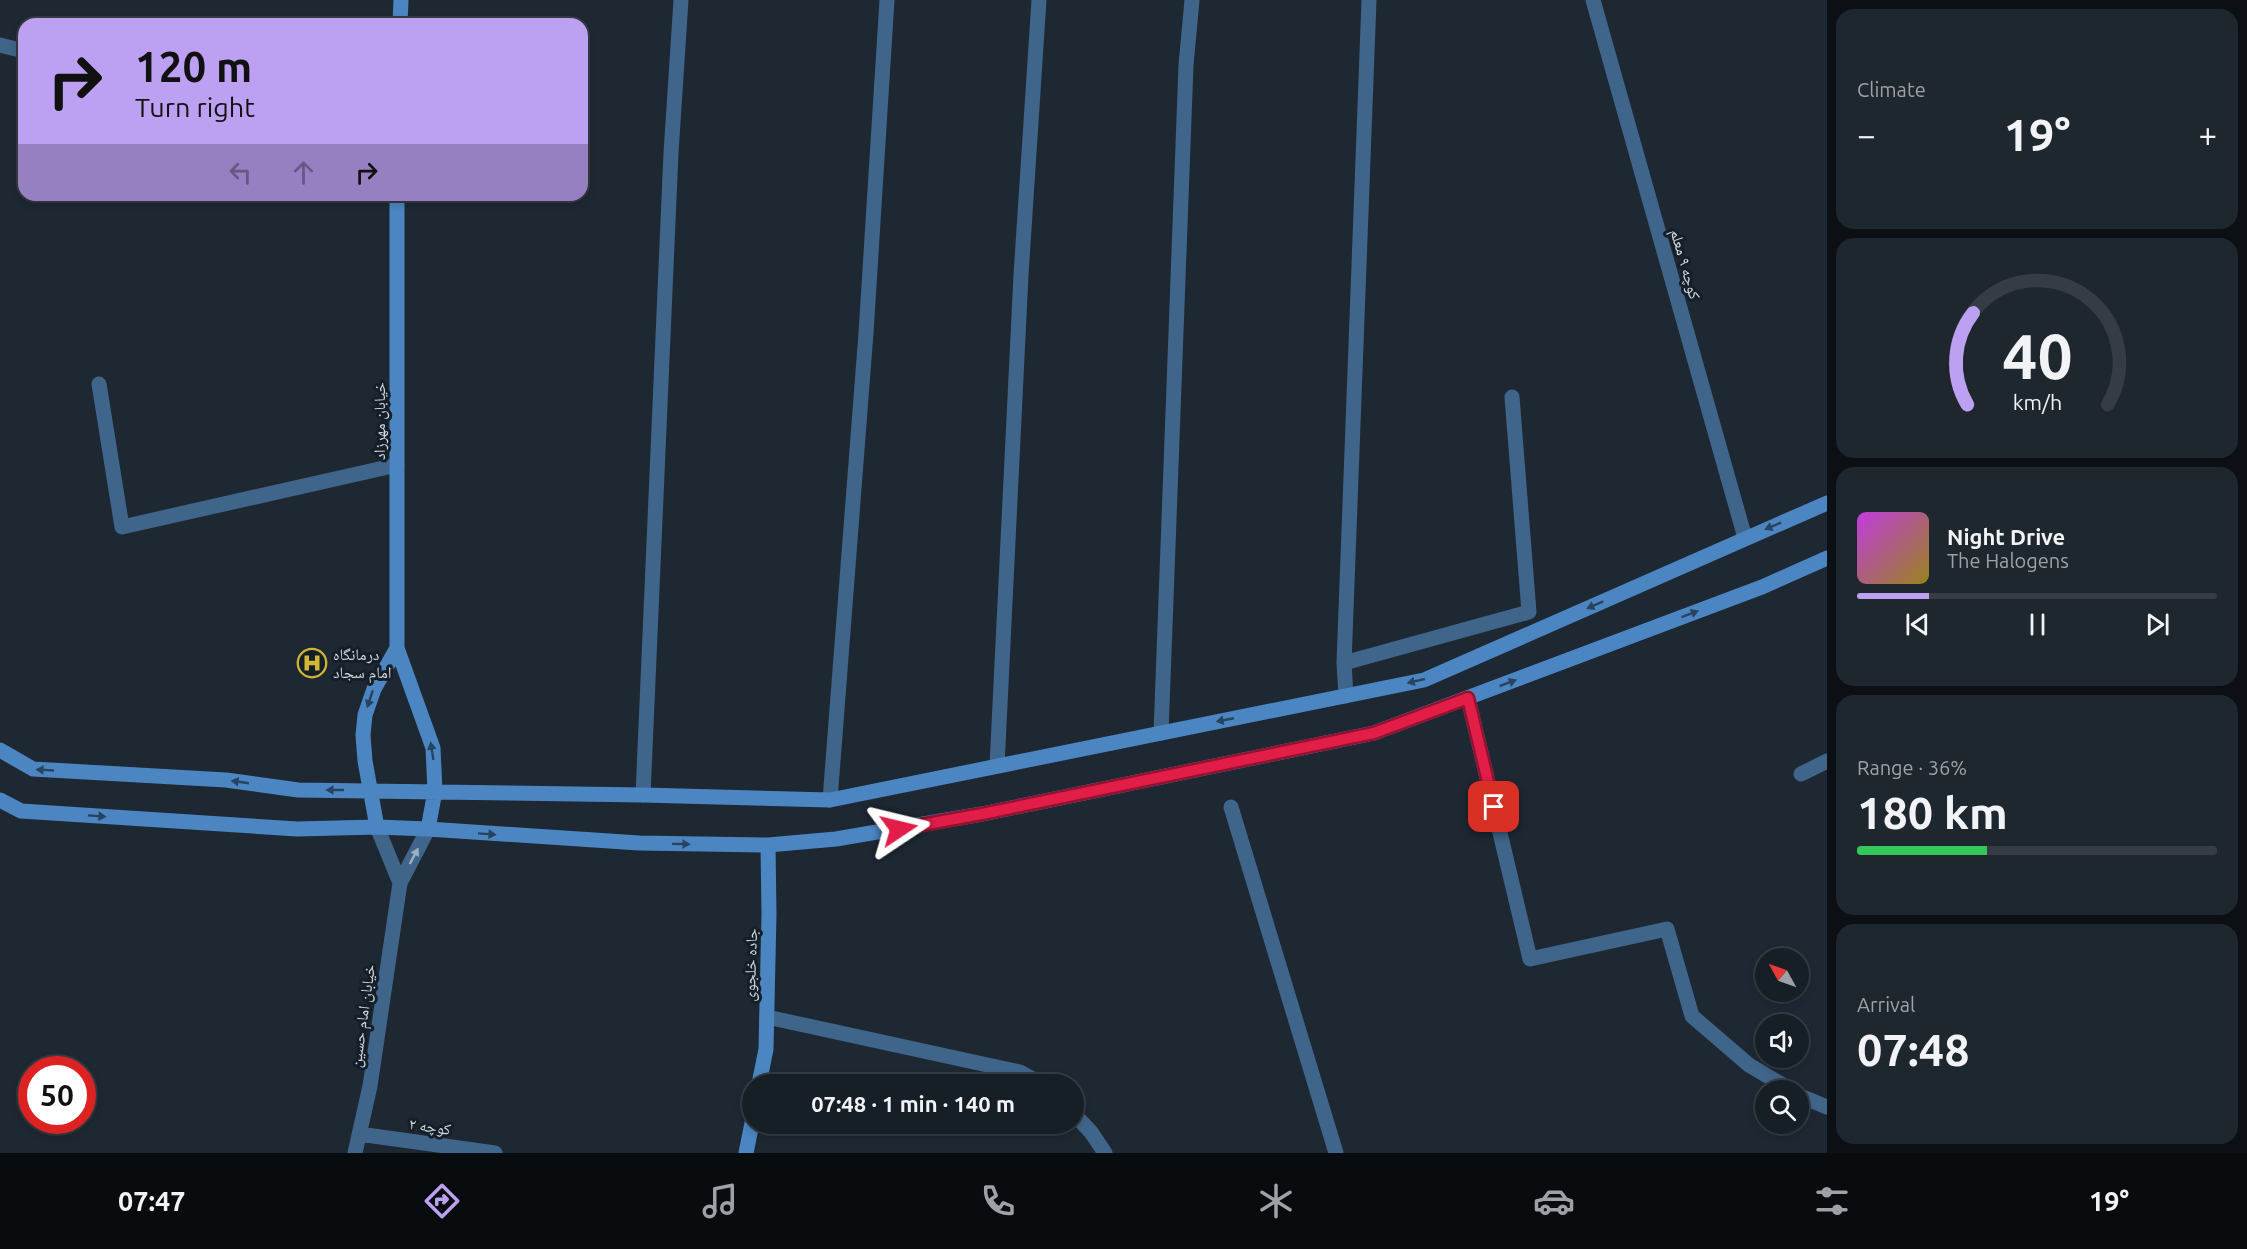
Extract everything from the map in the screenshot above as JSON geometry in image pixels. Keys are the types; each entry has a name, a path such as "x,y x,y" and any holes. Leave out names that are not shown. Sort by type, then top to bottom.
{"main road":[{"path":"400,18 401,0"},
{"name":"خیابان مهرزاد","path":"397,201 397,648"},
{"path":"0,750 33,769 226,780 298,790 830,800 1424,680 1827,503"},
{"path":"0,800 21,811 297,829 377,827 428,829 639,843 768,845 836,839 982,814 1374,733 1762,588 1827,558"},
{"path":"377,827 369,790 363,735 365,715 374,689 397,648"},
{"path":"397,648 433,748 435,791 428,829"},
{"name":"جاده خلجوی","path":"761,1074 766,1049 767,1017 770,914 768,845"},
{"path":"746,1153 750,1134"}],"street":[{"path":"643,795 671,153 681,0"},
{"path":"830,800 866,333 887,0"},
{"path":"997,766 1021,275 1039,0"},
{"path":"1161,733 1186,65 1192,0"},
{"path":"1346,696 1344,663 1369,0"},
{"name":"کوچه ۹ معلم","path":"1593,0 1745,538"},
{"path":"0,45 18,50"},
{"path":"99,384 122,527 397,465"},
{"path":"1344,663 1529,612 1512,397"},
{"path":"1468,698 1530,959 1667,929 1692,1016 1749,1065 1774,1080"},
{"path":"1801,774 1827,761"},
{"path":"1231,807 1336,1153"},
{"path":"377,827 400,883"},
{"name":"خیابان امام حسین","path":"355,1153 370,1086 400,883 428,829"},
{"path":"767,1017 1024,1074"},
{"path":"1809,1100 1827,1107"},
{"path":"1084,1125 1106,1153"},
{"name":"کوچه ۲","path":"359,1134 495,1153"}],"place":[{"name":"درمانگاه امام سجاد","path":"312,663"}],"route":[{"path":"899,829 1374,733 1468,698 1494,807"}]}
